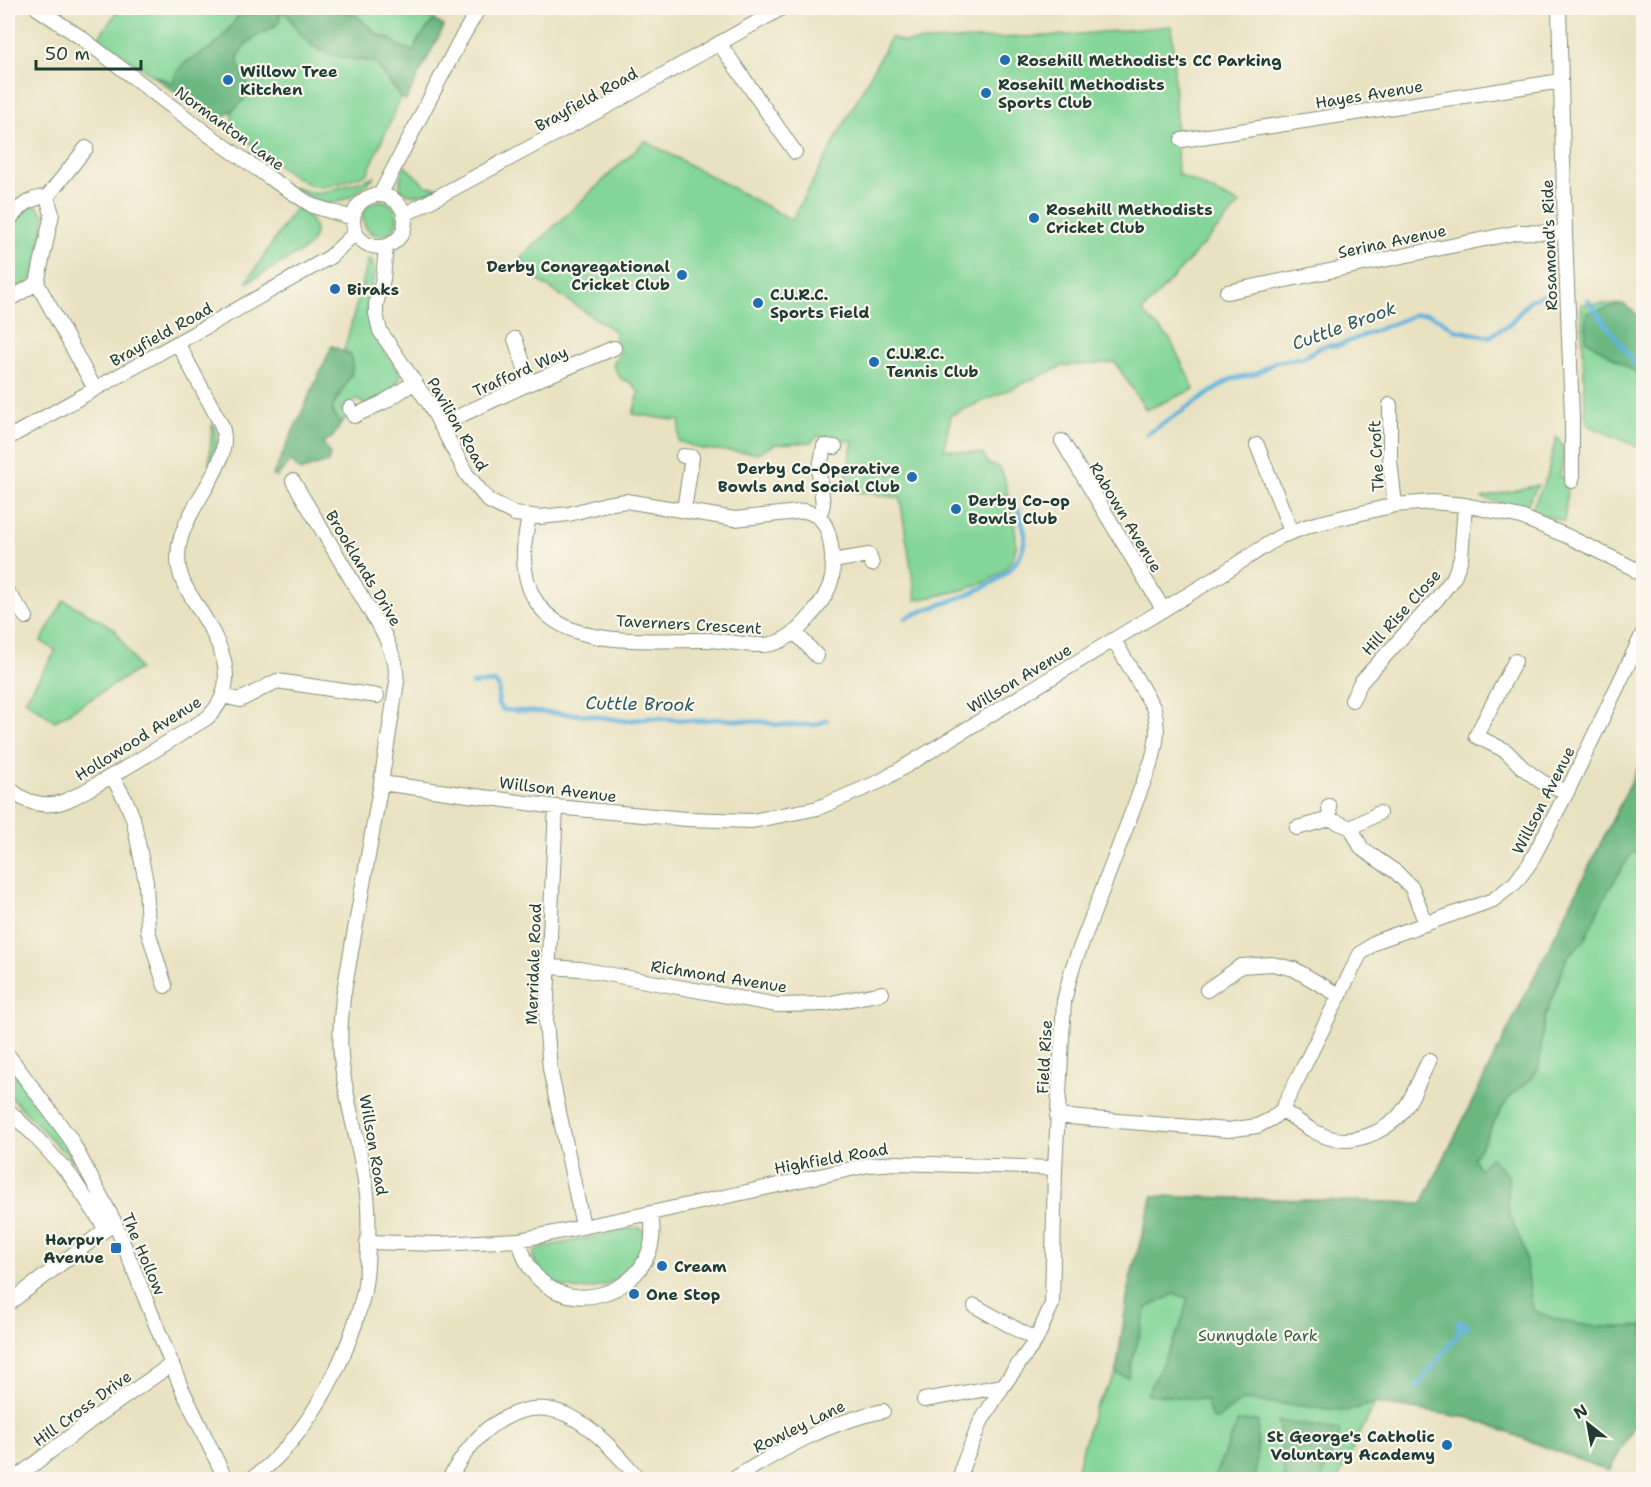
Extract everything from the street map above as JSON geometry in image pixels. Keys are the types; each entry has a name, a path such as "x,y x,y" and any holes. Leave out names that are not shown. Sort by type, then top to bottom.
{"street":[{"name":"Normanton Lane","path":"37,8 83,39 209,135 270,178 313,206 353,218"},
{"path":"380,195 479,8"},
{"name":"Brayfield Road","path":"404,215 503,163 782,8"},
{"name":"Rosamond's Ride","path":"1559,8 1562,45 1561,81 1572,481"},
{"path":"718,43 795,152"},
{"name":"Hayes Avenue","path":"1182,140 1561,81"},
{"path":"47,197 86,148"},
{"path":"380,195 396,202 404,215 405,226 393,243 379,247 368,245 355,233 353,218 360,203 372,196 380,195"},
{"path":"8,220 21,206 40,197 47,197"},
{"path":"47,197 52,214 37,284 95,389"},
{"name":"Serina Avenue","path":"1227,292 1519,232 1565,233"},
{"name":"Brayfield Road","path":"8,438 330,258 355,233"},
{"name":"Pavilion Road","path":"386,246 383,279 376,304 377,322 384,339 415,382 467,476 489,501 505,509 529,516 552,517 626,501 742,519 806,511 819,517"},
{"path":"8,300 37,284"},
{"path":"515,339 530,383"},
{"name":"Hollowood Avenue","path":"8,787 15,794 29,801 55,804 74,797 112,777 207,718 215,711 223,696 227,676 224,658 183,584 177,558 185,525 222,455 225,438 221,424 178,344"},
{"name":"Trafford Way","path":"440,425 530,383 614,348"},
{"path":"350,408 354,416 384,402 415,382"},
{"name":"The Croft","path":"1390,405 1390,452 1395,505"},
{"name":"Rabown Avenue","path":"1062,441 1163,609"},
{"path":"1257,445 1291,531"},
{"name":"Taverners Crescent","path":"529,516 524,555 528,581 544,610 565,628 611,638 707,640 766,645 782,641 795,632 813,613 826,593 832,578 829,533 819,517 823,504 819,472 824,446 835,447"},
{"path":"683,456 692,458 684,510"},
{"name":"Brooklands Drive","path":"293,481 382,630 394,662 397,682 381,783"},
{"name":"Willson Avenue","path":"381,783 556,807 686,819 752,821 818,808 881,781 1217,577 1254,551 1291,531 1395,505 1432,502 1465,505 1521,517 1633,568 1644,577"},
{"name":"Hill Rise Close","path":"1352,700 1361,682 1437,599 1454,577 1461,558 1465,505"},
{"path":"832,561 869,555 872,564"},
{"path":"8,593 27,617"},
{"name":"Willson Avenue","path":"1057,1116 1228,1130 1257,1126 1271,1119 1281,1110 1360,954 1377,940 1493,900 1515,883 1530,863 1567,792 1644,631"},
{"path":"795,632 817,656"},
{"name":"Field Rise","path":"960,1479 963,1465 980,1424 1003,1386 1036,1340 1052,1304 1057,1116 1064,1001 1072,969 1152,760 1157,738 1154,709 1114,640"},
{"path":"1515,661 1476,736 1506,751 1542,782 1567,792"},
{"path":"223,696 240,700 276,681 377,696"},
{"path":"112,777 126,801 135,826 146,882 148,931 165,986"},
{"name":"Willson Road","path":"250,1479 262,1471 293,1438 315,1409 357,1318 364,1293 368,1197 343,1071 340,1029 343,997 381,783"},
{"name":"Merridale Road","path":"556,807 546,1021 550,1069 583,1226"},
{"path":"1297,828 1329,813 1351,828 1362,849 1412,888 1426,924"},
{"path":"1351,828 1379,813"},
{"path":"1207,990 1238,961 1272,964 1294,969 1340,996"},
{"name":"Richmond Avenue","path":"550,967 580,969 777,1005 826,1004 882,993"},
{"name":"The Hollow","path":"8,1055 70,1138 192,1411 226,1479"},
{"path":"1281,1110 1305,1126 1333,1139 1360,1139 1379,1131 1398,1117 1428,1061"},
{"path":"8,1110 70,1175 110,1226 8,1304"},
{"name":"Highfield Road","path":"367,1242 441,1244 519,1240 869,1165 896,1162 1055,1168"},
{"path":"519,1240 528,1265 546,1286 572,1296 597,1296 625,1284 638,1272 648,1255 652,1241 651,1213"},
{"path":"975,1306 1036,1340"},
{"name":"Hill Cross Drive","path":"13,1479 172,1364"},
{"path":"924,1400 1003,1386"},
{"path":"448,1479 463,1456 485,1430 514,1413 543,1407 558,1410 584,1424 640,1479"},
{"name":"Rowley Lane","path":"732,1479 793,1444 827,1428 856,1417 883,1411"}],"green space":[{"path":"120,8 244,8 218,42 180,68 174,83 152,75 98,38"},
{"path":"244,8 336,8 357,16 378,35 414,51 418,40 434,20 444,26 406,100 401,98 376,63 334,55 316,48 299,32 285,12 279,13 280,21 248,42 240,52 238,63 248,90 237,107 215,122 152,75 173,83 180,68 218,42"},
{"path":"336,8 417,8 434,20 418,40 414,51 378,35 357,16"},
{"path":"285,12 296,29 303,35 376,63 401,98 367,174 332,185 312,186 288,173 232,127 232,111 241,102 247,82 238,63 239,55 249,42 275,27 279,14"},
{"path":"1172,26 1178,174 1240,204 1142,312 1170,339 1194,389 1146,410 1115,362 1063,366 951,415 944,449 983,454 988,464 999,467 1004,476 1015,526 1014,556 1006,568 994,578 979,585 916,600 900,498 844,490 853,440 844,441 818,436 811,442 775,444 758,453 701,449 678,441 680,421 633,414 639,393 632,383 621,379 613,366 621,351 614,337 616,332 527,273 521,258 645,141 792,220 891,37 903,42 1069,35"},
{"path":"405,166 426,186 440,187 415,195 403,190 400,185"},
{"path":"375,176 356,193 334,203 317,201 292,187 318,194"},
{"path":"380,201 392,206 397,218 392,230 380,235 368,230 363,218 368,206"},
{"path":"31,206 38,207 45,217 35,277 8,295 8,227"},
{"path":"296,207 308,217 314,227 315,233 310,244 304,250 246,283"},
{"path":"371,259 374,271 367,306 370,325 378,342 401,373 397,384 383,396 366,405 357,399 341,408 346,418 338,421 332,411 351,375 351,355 344,351 368,261"},
{"path":"1581,304 1623,304 1643,319 1643,449 1586,424"},
{"path":"1623,304 1643,319 1643,377 1586,340 1586,313"},
{"path":"332,346 351,355 353,363 350,377 332,411 338,421 343,421 332,438 323,442 330,455 328,462 300,471 291,461 276,477 273,475"},
{"path":"212,425 214,425 217,443 209,466"},
{"path":"1556,438 1560,441 1563,450 1560,477 1569,479 1564,522 1531,510 1547,477"},
{"path":"1538,485 1525,508 1481,498"},
{"path":"64,600 115,629 139,669 55,721 25,700 56,651 41,641"},
{"name":"Sunnydale Park","path":"1643,758 1644,1409 1609,1471 1470,1418 1375,1403 1338,1479 1074,1480 1094,1409 1116,1374 1130,1279 1153,1196 1422,1203"},
{"path":"1643,758 1643,848 1631,854 1604,898 1584,941 1567,957 1544,1020 1539,1068 1529,1081 1514,1092 1501,1109 1473,1158 1480,1169 1490,1157 1508,1176 1508,1211 1524,1249 1533,1310 1546,1316 1587,1326 1643,1326 1643,1409 1609,1471 1470,1418 1375,1403 1348,1411 1243,1400 1217,1419 1212,1419 1206,1400 1147,1394 1180,1327 1188,1298 1174,1294 1147,1308 1128,1377 1116,1374 1130,1279 1153,1196 1422,1203"},
{"path":"8,1065 62,1135 73,1162 8,1094"},
{"path":"640,1227 646,1234 640,1254 628,1270 613,1281 595,1288 576,1289 559,1285 544,1274 533,1257 535,1251 549,1246"},
{"path":"1238,1421 1258,1421 1256,1479 1213,1479"},
{"path":"1278,1421 1341,1430 1321,1479 1285,1479"}],"waterway":[{"name":"Cuttle Brook","path":"1147,434 1231,379 1255,374 1275,362 1302,358 1323,346 1340,345 1414,315 1428,314 1455,330 1489,337 1510,324 1530,300 1548,294"},
{"name":"Cuttle Brook","path":"1588,300 1644,376"},
{"name":"Cuttle Brook","path":"906,618 979,590 1011,568 1021,554 1025,536 1018,509"},
{"name":"Cuttle Brook","path":"472,684 495,682 499,688 498,704 503,710 587,715 626,721 651,718 698,721 716,719 776,725 816,725 827,720"},
{"path":"1417,1387 1461,1330 1457,1324 1460,1321 1468,1325 1466,1329 1461,1330"}],"place":[{"name":"Rosehill Methodist's CC Parking","path":"1005,60"},
{"name":"Willow Tree Kitchen","path":"228,80"},
{"name":"Rosehill Methodists Sports Club","path":"986,93"},
{"name":"Rosehill Methodists Cricket Club","path":"1034,218"},
{"name":"Derby Congregational Cricket Club","path":"682,275"},
{"name":"Biraks","path":"335,289"},
{"name":"C.U.R.C. Sports Field","path":"758,303"},
{"name":"C.U.R.C. Tennis Club","path":"874,362"},
{"name":"Derby Co-Operative Bowls and Social Club","path":"912,477"},
{"name":"Derby Co-op Bowls Club","path":"956,509"},
{"name":"Harpur Avenue","path":"116,1248"},
{"name":"Cream","path":"662,1266"},
{"name":"One Stop","path":"634,1294"},
{"name":"St George's Catholic Voluntary Academy","path":"1447,1445"}]}
